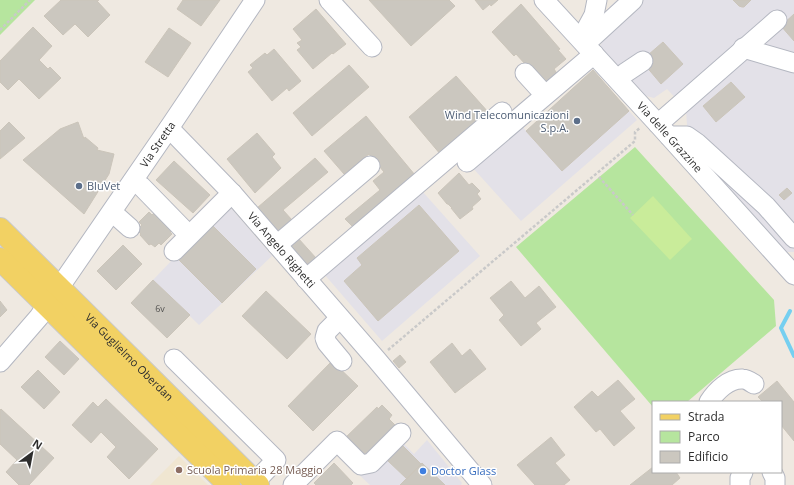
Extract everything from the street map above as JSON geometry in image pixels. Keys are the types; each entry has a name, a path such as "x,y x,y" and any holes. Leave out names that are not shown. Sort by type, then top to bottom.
{"main road":[{"name":"Via Guglielmo Oberdan","path":"0,229 257,483"},
{"name":"Via Guglielmo Oberdan","path":"0,259 229,485"}],"street":[{"name":"Via Stretta","path":"0,362 30,328 59,288 170,128 254,0"},
{"path":"329,0 372,47"},
{"name":"Via delle Grazzine","path":"544,0 618,79 794,275"},
{"path":"586,46 597,0"},
{"path":"467,162 545,95 586,46 633,0"},
{"path":"777,20 743,48 660,126 687,136 697,143 766,206 794,238"},
{"path":"743,48 794,62"},
{"path":"618,79 624,73 643,61"},
{"path":"525,73 545,95"},
{"path":"306,279 502,112"},
{"name":"Via Angelo Righetti","path":"170,128 232,193 376,359 482,485"},
{"path":"277,245 370,166"},
{"path":"133,181 141,186 183,230"},
{"path":"174,251 232,193"},
{"path":"112,212 130,228"},
{"path":"340,318 327,331 325,338 327,343 342,360"},
{"path":"174,359 276,460 257,483"},
{"path":"710,401 721,388 732,380 744,379 754,384"},
{"path":"303,484 337,441 361,465 371,463 401,433"},
{"path":"740,485 740,478 742,473"},
{"path":"772,473 775,478 775,485"}],"path":[{"path":"0,30 30,0"},
{"path":"376,359 635,141 635,132 660,126"},
{"path":"599,177 633,215"}],"shaded area":[{"path":"617,0 794,0 794,252 787,252 688,142 686,109 667,89 654,98 646,96 600,46 608,31 597,19"},
{"path":"593,70 637,120 521,221 472,167 521,125 526,131"},
{"path":"422,191 480,256 382,341 324,274"},
{"path":"224,200 272,256 199,325 153,280"},
{"path":"400,440 414,454 427,440 462,483 461,485 370,485 355,471"},
{"name":"Scuola Primaria 28 Maggio","path":"179,456 208,485 150,485"}],"green space":[{"path":"0,0 35,0 0,35"},
{"path":"635,147 774,300 776,326 688,401 652,401 652,406 516,247"},
{"path":"653,196 692,239 670,260 630,218"}],"building":[{"path":"61,0 99,0 97,1 110,15 88,37 75,24 63,35 44,16"},
{"path":"183,0 220,0 201,26 177,9"},
{"path":"369,0 449,0 455,6 411,46"},
{"path":"475,0 498,0 483,10"},
{"path":"733,0 751,0 744,7 742,7"},
{"path":"521,4 560,49 558,50 566,59 554,69 558,75 545,86 516,54 514,56 492,32"},
{"path":"316,9 346,44 333,54 332,53 313,69 297,50 301,47 297,43 302,40 293,29"},
{"path":"794,14 794,41 781,26"},
{"path":"33,27 52,46 39,60 48,69 50,67 61,78 39,99 19,79 8,90 0,82 0,61"},
{"path":"169,28 191,43 168,77 145,62"},
{"path":"663,42 683,64 661,84 645,65 648,55"},
{"path":"274,49 301,81 289,91 287,88 272,101 248,72 253,68 250,65 265,53 267,55"},
{"path":"349,65 369,87 312,136 293,113"},
{"name":"Wind Telecomunicazioni S.p.A.","path":"593,70 629,111 562,171 526,131"},
{"path":"456,76 489,113 441,155 409,117"},
{"path":"731,82 745,97 716,122 703,106"},
{"path":"366,116 415,175 353,227 345,219 380,190 373,181 384,172 369,154 344,174 324,151"},
{"path":"9,122 25,138 0,159 0,131"},
{"path":"78,122 84,139 85,137 98,148 97,150 114,154 109,174 84,214 23,160 60,129"},
{"path":"257,133 275,154 272,157 281,168 255,193 227,159"},
{"path":"315,158 328,172 283,210 292,220 278,232 257,208"},
{"path":"174,161 210,195 193,213 156,180"},
{"path":"459,173 469,185 472,183 480,191 477,194 481,199 472,207 473,209 460,219 438,193"},
{"path":"787,188 792,193 784,200 779,195"},
{"path":"419,205 459,251 378,321 344,281 362,265 357,258"},
{"path":"157,210 174,228 170,232 172,234 161,245 159,243 155,247 151,244 149,245 137,230 142,225 139,222 149,212 152,215"},
{"path":"210,223 256,269 222,303 175,256"},
{"path":"298,238 316,258 307,265 289,245"},
{"path":"123,245 142,264 116,290 97,271"},
{"path":"153,280 190,315 167,338 131,303"},
{"path":"511,281 525,298 539,286 556,307 536,323 541,329 521,346 499,320 504,315 490,298"},
{"path":"266,291 311,334 287,359 242,316"},
{"path":"0,301 7,310 0,317"},
{"path":"60,341 79,359 64,375 45,357"},
{"path":"452,343 462,356 470,349 486,369 455,393 430,362"},
{"path":"400,355 406,362 399,368 393,361"},
{"path":"332,361 358,386 313,431 288,406"},
{"path":"38,370 60,392 44,409 21,387"},
{"path":"618,380 635,399 620,411 635,428 614,446 600,429 596,432 574,407 592,391 598,397"},
{"path":"777,381 794,402 794,441 782,426 782,401 762,401 758,397"},
{"path":"106,399 158,449 129,479 107,457 116,447 101,432 91,443 72,425 93,402 98,407"},
{"path":"382,405 392,415 389,419 397,427 363,460 343,440 377,407 378,409"},
{"path":"1,409 54,458 29,485 19,485 6,472 17,460 0,444"},
{"path":"551,437 565,455 555,463 570,480 564,485 535,485 517,465"},
{"path":"402,445 421,464 407,479 387,460"},
{"path":"334,463 353,483 351,485 316,485 314,483"},
{"name":"Doctor Glass","path":"422,463 445,485 400,485"},
{"path":"652,468 652,473 677,473 680,478 672,485 630,485"}],"waterway":[{"path":"790,311 781,328 794,356"}],"place":[{"name":"Wind Telecomunicazioni S.p.A.","path":"577,121"},
{"name":"BluVet","path":"79,186"},
{"name":"Scuola Primaria 28 Maggio","path":"179,470"},
{"name":"Doctor Glass","path":"423,471"}]}
